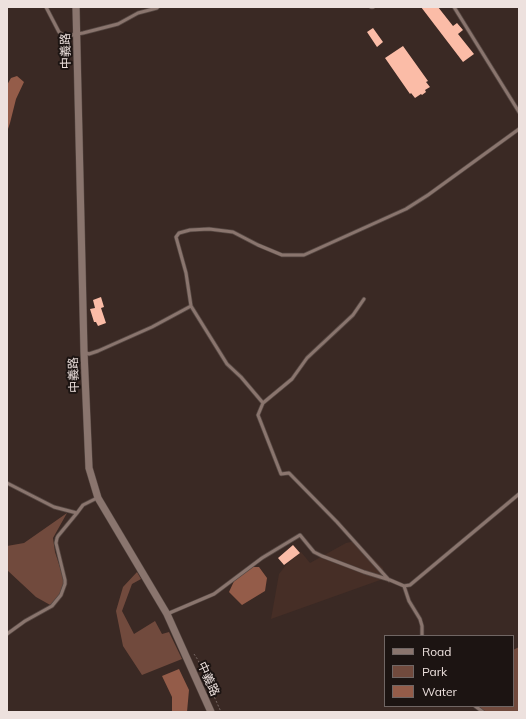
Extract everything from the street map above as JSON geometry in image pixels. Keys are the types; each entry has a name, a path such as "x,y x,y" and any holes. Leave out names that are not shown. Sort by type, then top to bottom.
{"street":[{"name":"中義路","path":"76,7 88,463 98,498 167,614 211,712"}],"lane":[{"path":"46,7 59,32 65,36 76,35 118,24 138,12 158,7"},
{"path":"454,7 519,112"},
{"path":"262,403 241,377 227,364 191,306 186,273 176,237 179,233 190,230 209,229 233,232 282,255 304,256 406,209 428,195 519,129"},
{"path":"364,299 353,314 307,358 292,379 262,403 258,415 282,474 289,473 337,522 390,580"},
{"path":"84,352 89,354 98,352 152,327 191,306"},
{"path":"7,483 54,507 77,513"},
{"path":"167,614 214,594 262,558 300,535 314,552 322,556 404,586 410,585 519,494"},
{"path":"7,634 52,606 61,595 65,580 56,542 57,538 84,505 98,498"},
{"path":"404,586 409,601 420,619 422,635"}],"shaded area":[{"path":"355,541 383,568 383,579 271,619 279,574 286,565 301,552 310,563 346,543"}],"green space":[{"path":"67,513 53,538 55,552 66,586 60,597 52,606 36,597 7,570 7,546 24,543"},
{"path":"137,572 141,579 132,584 122,611 134,634 155,621 162,634 169,632 182,659 142,675 123,646 116,611 123,587"},
{"path":"519,647 519,712 483,712 479,709 480,707 514,707 514,650"}],"water":[{"path":"17,76 24,82 16,99 7,132 7,85 11,78"},
{"path":"249,567 259,567 267,578 265,591 242,605 229,592 235,579"},
{"path":"179,669 189,690 187,712 172,712 172,697 162,676"}],"building":[{"path":"421,7 438,7 453,26 457,23 463,30 458,34 474,54 463,62"},
{"path":"373,28 383,42 377,47 367,32"},
{"path":"403,46 428,81 426,82 430,87 425,90 426,92 422,95 421,94 415,98 411,93 410,94 385,58"},
{"path":"101,297 104,307 101,308 106,323 98,326 96,322 94,322 90,309 95,308 93,300"},
{"path":"293,545 300,553 284,565 278,558"}]}
